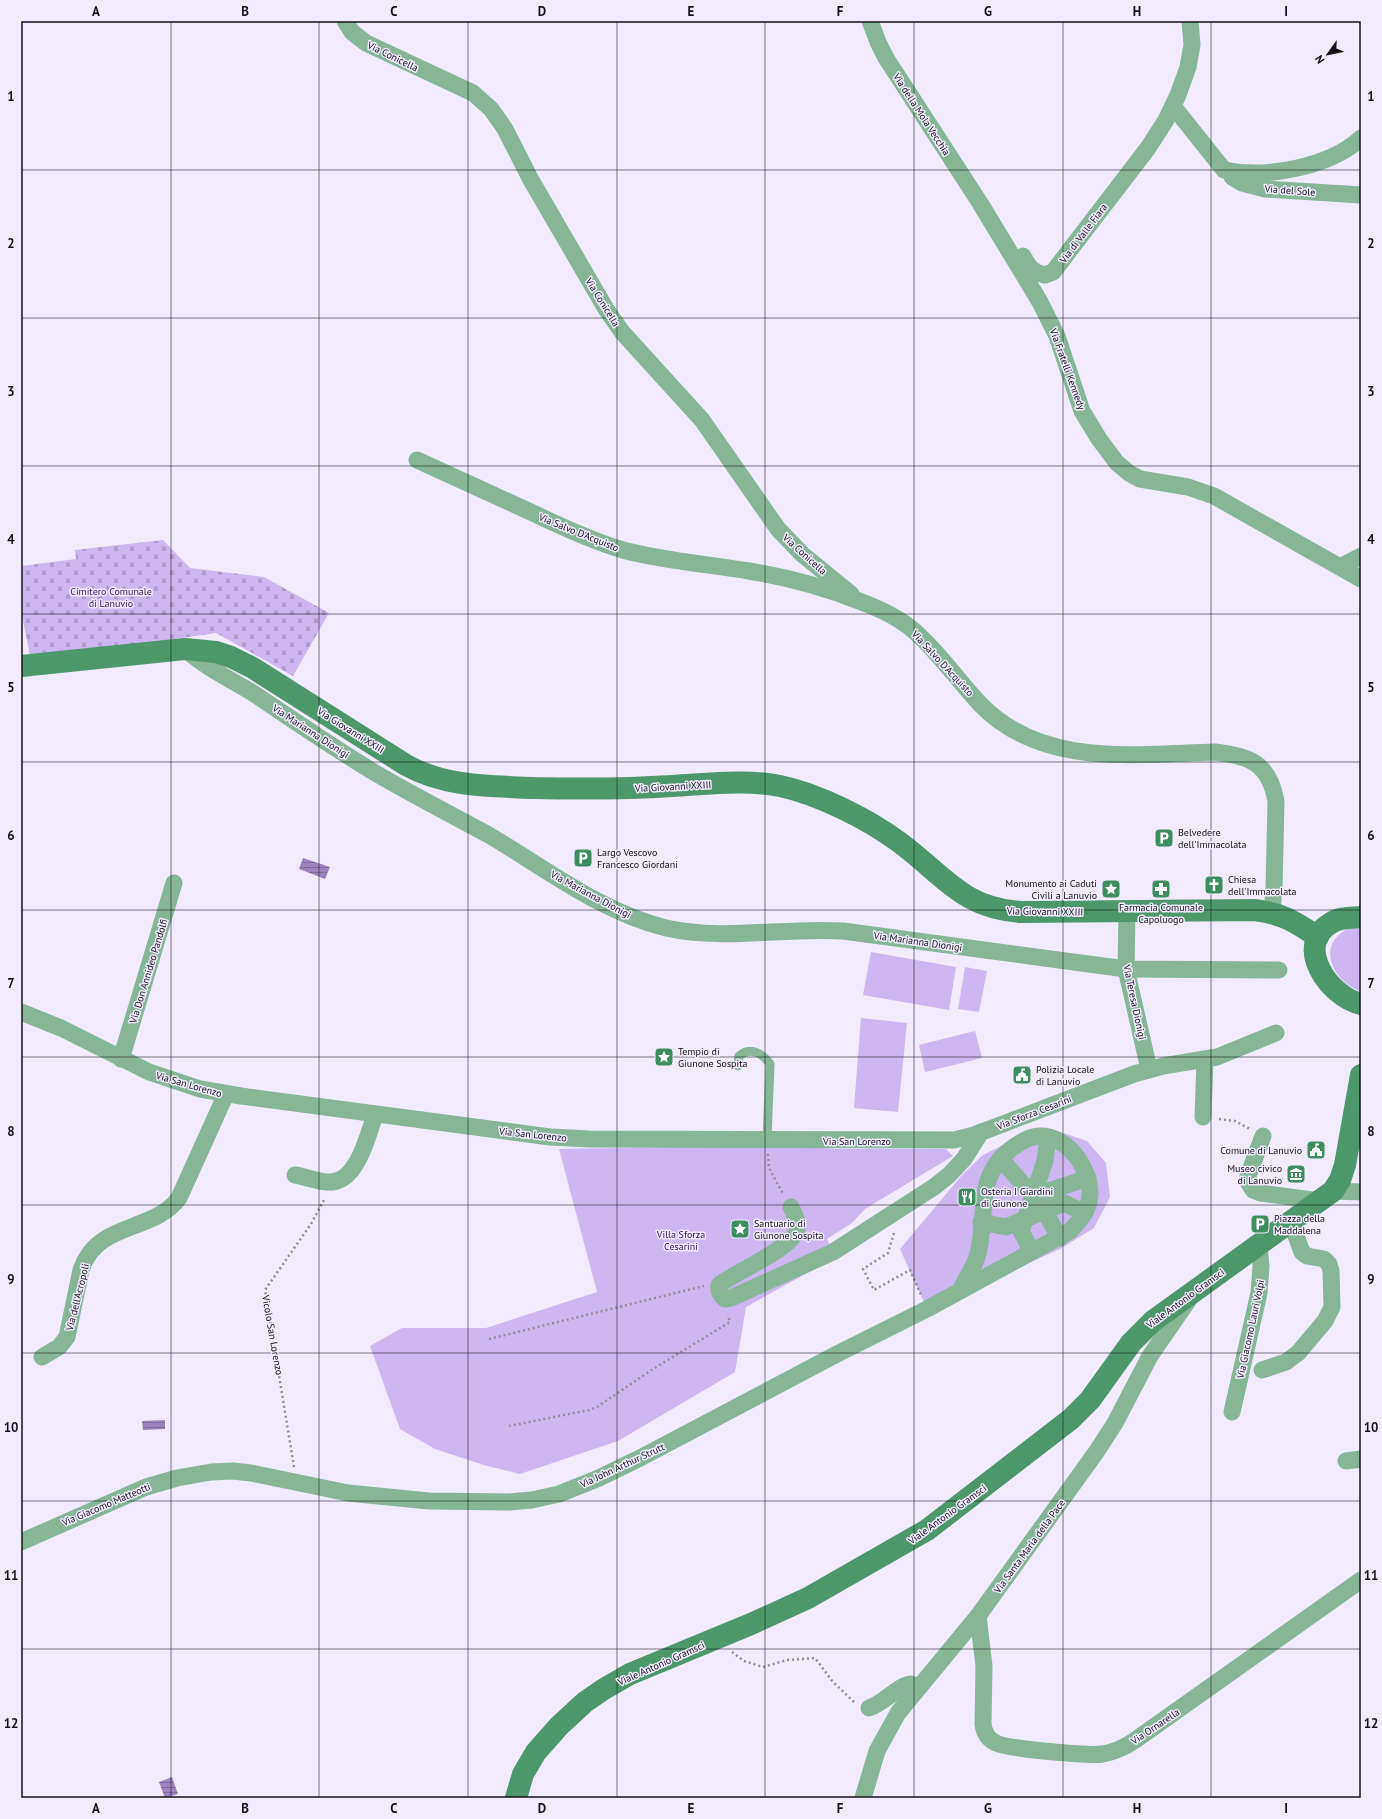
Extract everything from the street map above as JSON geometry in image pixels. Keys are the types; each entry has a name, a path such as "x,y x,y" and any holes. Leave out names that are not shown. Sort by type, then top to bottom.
{"street":[{"name":"Via Conicella","path":"345,21 352,32 366,43 473,93 482,99 491,109 505,129 531,180 606,309 622,332 702,420 778,529 802,554 860,601"},
{"name":"Via della Mola Vecchia","path":"870,21 886,58 980,203"},
{"name":"Via di Valle Fiara","path":"980,203 1004,226 1032,270 1041,275 1049,274 1056,269 1148,148 1166,120 1173,106 1188,66 1192,45 1190,21"},
{"path":"1173,106 1224,170 1244,174 1256,174 1290,169 1336,155 1350,148 1361,138"},
{"name":"Via del Sole","path":"1224,170 1229,176 1242,183 1258,188 1361,195"},
{"name":"Via Fratelli Kennedy","path":"980,203 1051,321 1082,411 1099,440 1117,463 1129,473 1140,478 1193,488 1214,496 1361,579"},
{"name":"Via Salvo D'Acquisto","path":"417,460 552,522 616,548 673,561 746,570 782,577 826,589 860,601 893,616 914,630 992,715 1016,732 1037,742 1062,749 1092,754 1215,752 1239,755 1255,763 1268,778 1276,801 1272,912"},
{"path":"1340,567 1361,556"},
{"name":"Via Giovanni XXIII","path":"21,665 185,649 216,652 239,661 421,774 438,780 489,786 567,789 641,788 723,783 775,785 817,798 867,821 901,843 957,891 986,906 1021,912 1241,909 1272,912 1291,920 1318,937"},
{"name":"Via Marianna Dionigi","path":"185,649 198,660 242,686 377,774 487,834 591,896 635,918 667,928 703,933 811,930 848,931 1126,969 1219,971 1279,970"},
{"name":"Via Don Annideo Pandolfi","path":"121,1059 174,883"},
{"name":"Via Teresa Dionigi","path":"1127,911 1126,969 1149,1069"},
{"path":"1361,917 1333,921 1326,926 1318,937 1315,948 1317,963 1325,980 1340,995 1361,1004"},
{"name":"Via San Lorenzo","path":"21,1012 61,1028 150,1072 179,1082 226,1094 550,1137 767,1140 954,1140"},
{"name":"Via Sforza Cesarini","path":"954,1140 981,1132 1149,1069 1205,1059 1231,1052 1276,1034"},
{"path":"1203,1117 1205,1059"},
{"path":"1326,1196 1343,1173 1352,1142 1361,1075"},
{"name":"Via dell'Acropoli","path":"42,1357 54,1351 66,1337 84,1263 92,1251 116,1232 163,1214 170,1209 179,1198 226,1094"},
{"path":"296,1175 326,1182 335,1182 348,1174 356,1164 375,1114"},
{"path":"791,1207 797,1221 797,1230 794,1236 770,1255 719,1285 718,1289 720,1295 725,1299 731,1298 833,1252 889,1217 934,1187 949,1175 968,1154 981,1132"},
{"path":"1263,1136 1248,1176 1250,1187 1253,1190 1260,1193 1326,1196 1361,1192"},
{"path":"961,1289 978,1255 981,1222 986,1184 991,1172 1006,1153 1026,1140 1037,1137 1048,1138 1067,1146 1075,1154 1086,1170 1090,1196 1085,1212 1064,1203 1006,1227 981,1222"},
{"path":"1032,1252 1021,1231 1045,1161 1048,1138"},
{"path":"1001,1159 1045,1211 1060,1238"},
{"path":"1033,1196 1088,1178"},
{"name":"Viale Antonio Gramsci","path":"516,1798 523,1774 536,1752 559,1726 585,1702 630,1674 724,1636 817,1594 910,1541 949,1515 1071,1419 1098,1390 1136,1336 1159,1316 1326,1196"},
{"name":"Via John Arthur Strutt","path":"292,1482 369,1495 457,1502 516,1502 554,1495 592,1481 640,1458 837,1354 927,1309 961,1289 1060,1238 1081,1220 1085,1212"},
{"path":"1262,1370 1286,1362 1298,1353 1327,1318 1332,1307 1331,1271 1329,1264 1324,1259 1307,1256 1302,1252 1291,1222"},
{"name":"Via Giacomo Lauri Volpi","path":"1232,1412 1259,1293 1262,1266 1259,1245"},
{"name":"Via Santa Maria della Pace","path":"863,1798 874,1758 882,1740 898,1713 978,1616 1104,1442 1150,1356 1195,1291"},
{"name":"Via Giacomo Matteotti","path":"21,1542 137,1490 177,1478 211,1472 233,1471 258,1474 292,1482"},
{"name":"Via Ornarella","path":"978,1616 984,1666 983,1724 985,1733 989,1739 1002,1745 1082,1754 1102,1754 1117,1750 1134,1741 1361,1580"},
{"path":"869,1708 884,1701 906,1684 911,1684 918,1688"}],"lane":[{"path":"738,1066 739,1056 743,1052 751,1050 758,1052 770,1064 767,1140"}],"path":[{"path":"1203,1117 1235,1121 1263,1136"},
{"path":"767,1140 769,1168 791,1207"},
{"name":"Vicolo San Lorenzo","path":"292,1482 292,1448 265,1290 311,1224 335,1182"},
{"path":"888,1253 863,1268 874,1290 910,1270 927,1309"},
{"path":"489,1339 724,1281"},
{"path":"509,1426 597,1407 653,1369 730,1322 725,1299"},
{"path":"724,1636 729,1650 744,1661 763,1666 787,1660 815,1658 833,1682 858,1706 869,1708"}],"green space":[{"name":"Cimitero Comunale di Lanuvio","path":"163,540 190,568 264,577 329,613 293,676 216,633 31,660 21,611 21,566 76,559 75,550"},
{"path":"1361,925 1361,992 1349,985 1339,976 1333,967 1330,956 1331,946 1337,937 1346,930"},
{"path":"871,952 956,967 949,1010 863,995"},
{"path":"965,967 987,971 979,1012 958,1009"},
{"path":"861,1018 907,1023 898,1112 854,1108"},
{"path":"975,1031 982,1058 925,1072 919,1045"},
{"path":"1052,1129 1087,1141 1106,1163 1110,1197 1094,1228 1060,1249 927,1309 900,1249 962,1175 983,1155 1021,1136"},
{"name":"Villa Sforza Cesarini","path":"771,1145 838,1149 946,1149 953,1156 865,1209 852,1223 827,1239 836,1257 746,1307 735,1372 618,1441 520,1474 487,1466 435,1449 400,1429 370,1346 402,1328 486,1328 597,1292 559,1149"}],"shaded area":[{"path":"303,858 330,867 325,879 299,869"},
{"path":"165,1420 165,1429 143,1430 142,1421"},
{"path":"172,1777 178,1794 165,1798 159,1782"}],"place":[{"name":"Belvedere dell'Immacolata","path":"1164,838"},
{"name":"Largo Vescovo Francesco Giordani","path":"583,858"},
{"name":"Chiesa dell'Immacolata","path":"1214,885"},
{"name":"Monumento ai Caduti Civili a Lanuvio","path":"1111,889"},
{"name":"Farmacia Comunale Capoluogo","path":"1161,889"},
{"name":"Tempio di Giunone Sospita","path":"664,1057"},
{"name":"Polizia Locale di Lanuvio","path":"1022,1075"},
{"name":"Comune di Lanuvio","path":"1316,1150"},
{"name":"Museo civico di Lanuvio","path":"1296,1174"},
{"name":"Osteria I Giardini di Giunone","path":"967,1197"},
{"name":"Piazza della Maddalena","path":"1260,1224"},
{"name":"Santuario di Giunone Sospita","path":"740,1229"}]}
